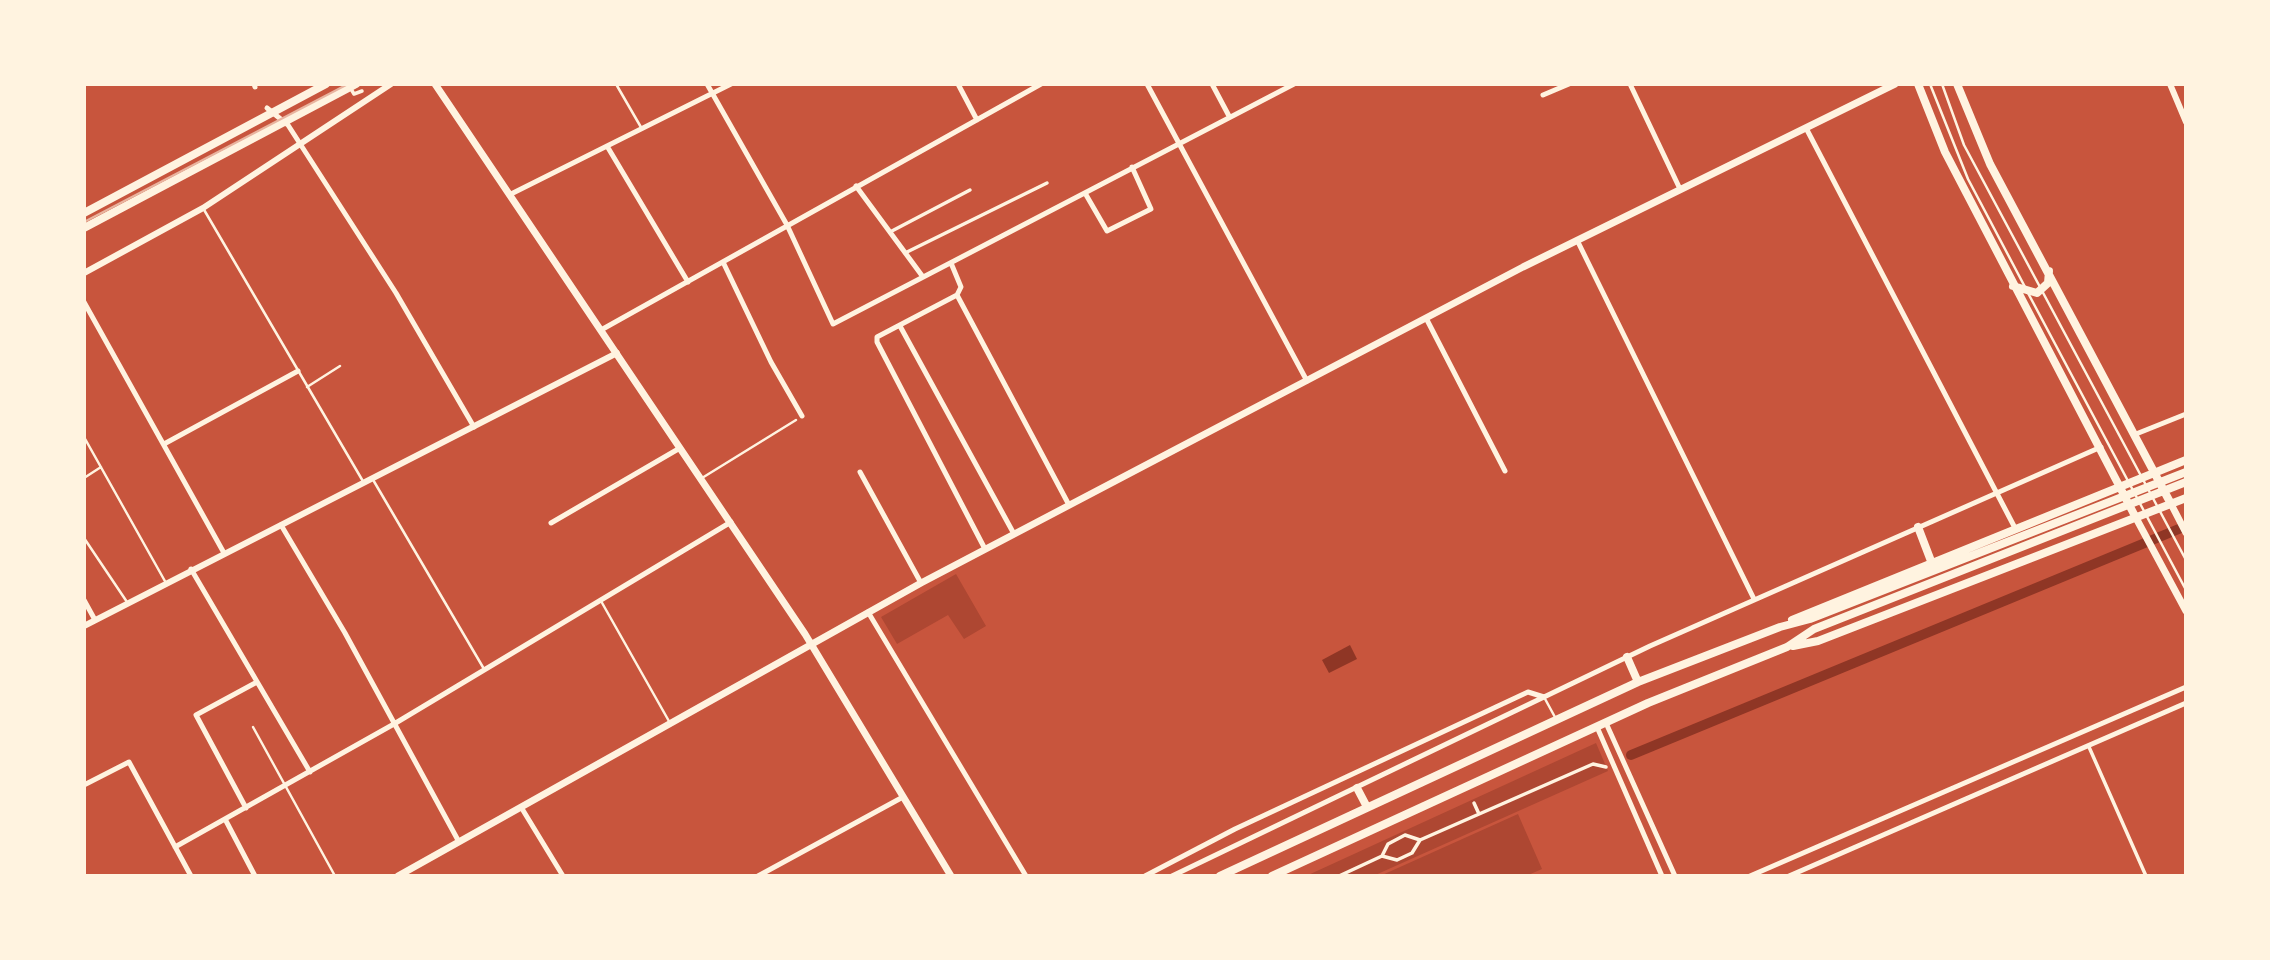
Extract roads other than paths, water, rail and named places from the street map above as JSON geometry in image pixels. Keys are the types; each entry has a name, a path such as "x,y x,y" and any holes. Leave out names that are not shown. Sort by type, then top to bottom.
{"main road":[{"path":"84,213 269,111 326,84"},
{"path":"435,84 732,522 812,645 951,876"},
{"path":"398,876 985,549 1577,240 1895,84"},
{"path":"1918,84 1945,152 2013,286 2124,484 2142,531 2186,611"},
{"path":"1957,84 1990,164 2048,268 2186,533"},
{"path":"84,228 356,87"},
{"path":"2013,286 2028,293 2041,291 2048,283 2048,268"},
{"path":"1780,627 1808,611 2186,460"},
{"path":"1220,876 1638,682 1780,627 1810,619 2186,472"},
{"path":"1787,647 1814,629 1889,597 2186,482"},
{"path":"1272,876 1597,727 1787,647 1818,640 2186,498"},
{"path":"2085,500 2098,503 2105,514 2105,522 2098,533"},
{"path":"1918,527 1931,561"},
{"path":"1628,657 1638,682"},
{"path":"1357,788 1367,807"}],"street":[{"path":"84,273 203,208 391,84"},
{"path":"707,84 788,225 834,324 1294,84"},
{"path":"509,195 731,84"},
{"path":"958,84 977,120"},
{"path":"601,330 1041,84"},
{"path":"1147,84 1307,381"},
{"path":"1212,84 1229,116"},
{"path":"1543,95 1569,84"},
{"path":"1630,84 1680,189"},
{"path":"2170,84 2186,122"},
{"path":"269,111 284,122 396,293 474,427"},
{"path":"1806,128 2015,528"},
{"path":"607,146 688,282"},
{"path":"1085,192 1107,231 1151,209 1132,167"},
{"path":"905,253 1047,183"},
{"path":"856,186 923,277"},
{"path":"890,232 970,190"},
{"path":"1577,240 1754,599"},
{"path":"723,262 799,418"},
{"path":"951,263 961,287 957,295 877,337 879,346 985,549"},
{"path":"957,295 1069,505"},
{"path":"84,302 224,553"},
{"path":"1426,318 1505,471"},
{"path":"900,326 1014,534"},
{"path":"84,626 617,353"},
{"path":"164,444 298,371"},
{"path":"2136,434 2186,414"},
{"path":"1172,876 1628,657 2101,447"},
{"path":"551,523 680,448"},
{"path":"860,472 921,583"},
{"path":"175,847 394,724 599,598 732,522"},
{"path":"281,525 459,842"},
{"path":"191,569 310,772"},
{"path":"84,600 95,620"},
{"path":"868,612 1026,876"},
{"path":"246,808 196,716 257,682"},
{"path":"1751,876 2186,687"},
{"path":"1145,876 1235,829 1528,692 1544,697"},
{"path":"1789,876 2186,703"},
{"path":"1606,723 1675,876"},
{"path":"1597,727 1662,876"},
{"path":"2089,747 2146,876"},
{"path":"84,785 129,762 191,876"},
{"path":"1382,856 1397,860 1412,853 1420,840 1593,764 1606,767"},
{"path":"1619,778 1629,773"},
{"path":"758,876 903,797"},
{"path":"1474,803 1479,814"},
{"path":"521,807 563,876"},
{"path":"225,819 255,876"},
{"path":"1339,876 1382,856 1388,844 1405,835 1420,840"}],"lane":[{"path":"616,84 642,129"},
{"path":"1930,84 1968,179 2124,484 2146,514 2186,590"},
{"path":"1942,84 1964,145 2186,560"},
{"path":"203,208 364,483"},
{"path":"307,387 340,366"},
{"path":"702,478 799,418"},
{"path":"84,437 166,583"},
{"path":"84,478 101,467"},
{"path":"372,478 484,669"},
{"path":"84,538 127,603"},
{"path":"599,598 670,724"},
{"path":"1544,697 1556,719"},
{"path":"253,727 335,876"}],"waterway":[{"path":"1631,755 2186,526"}],"tram line":[{"path":"84,222 348,84"}]}
